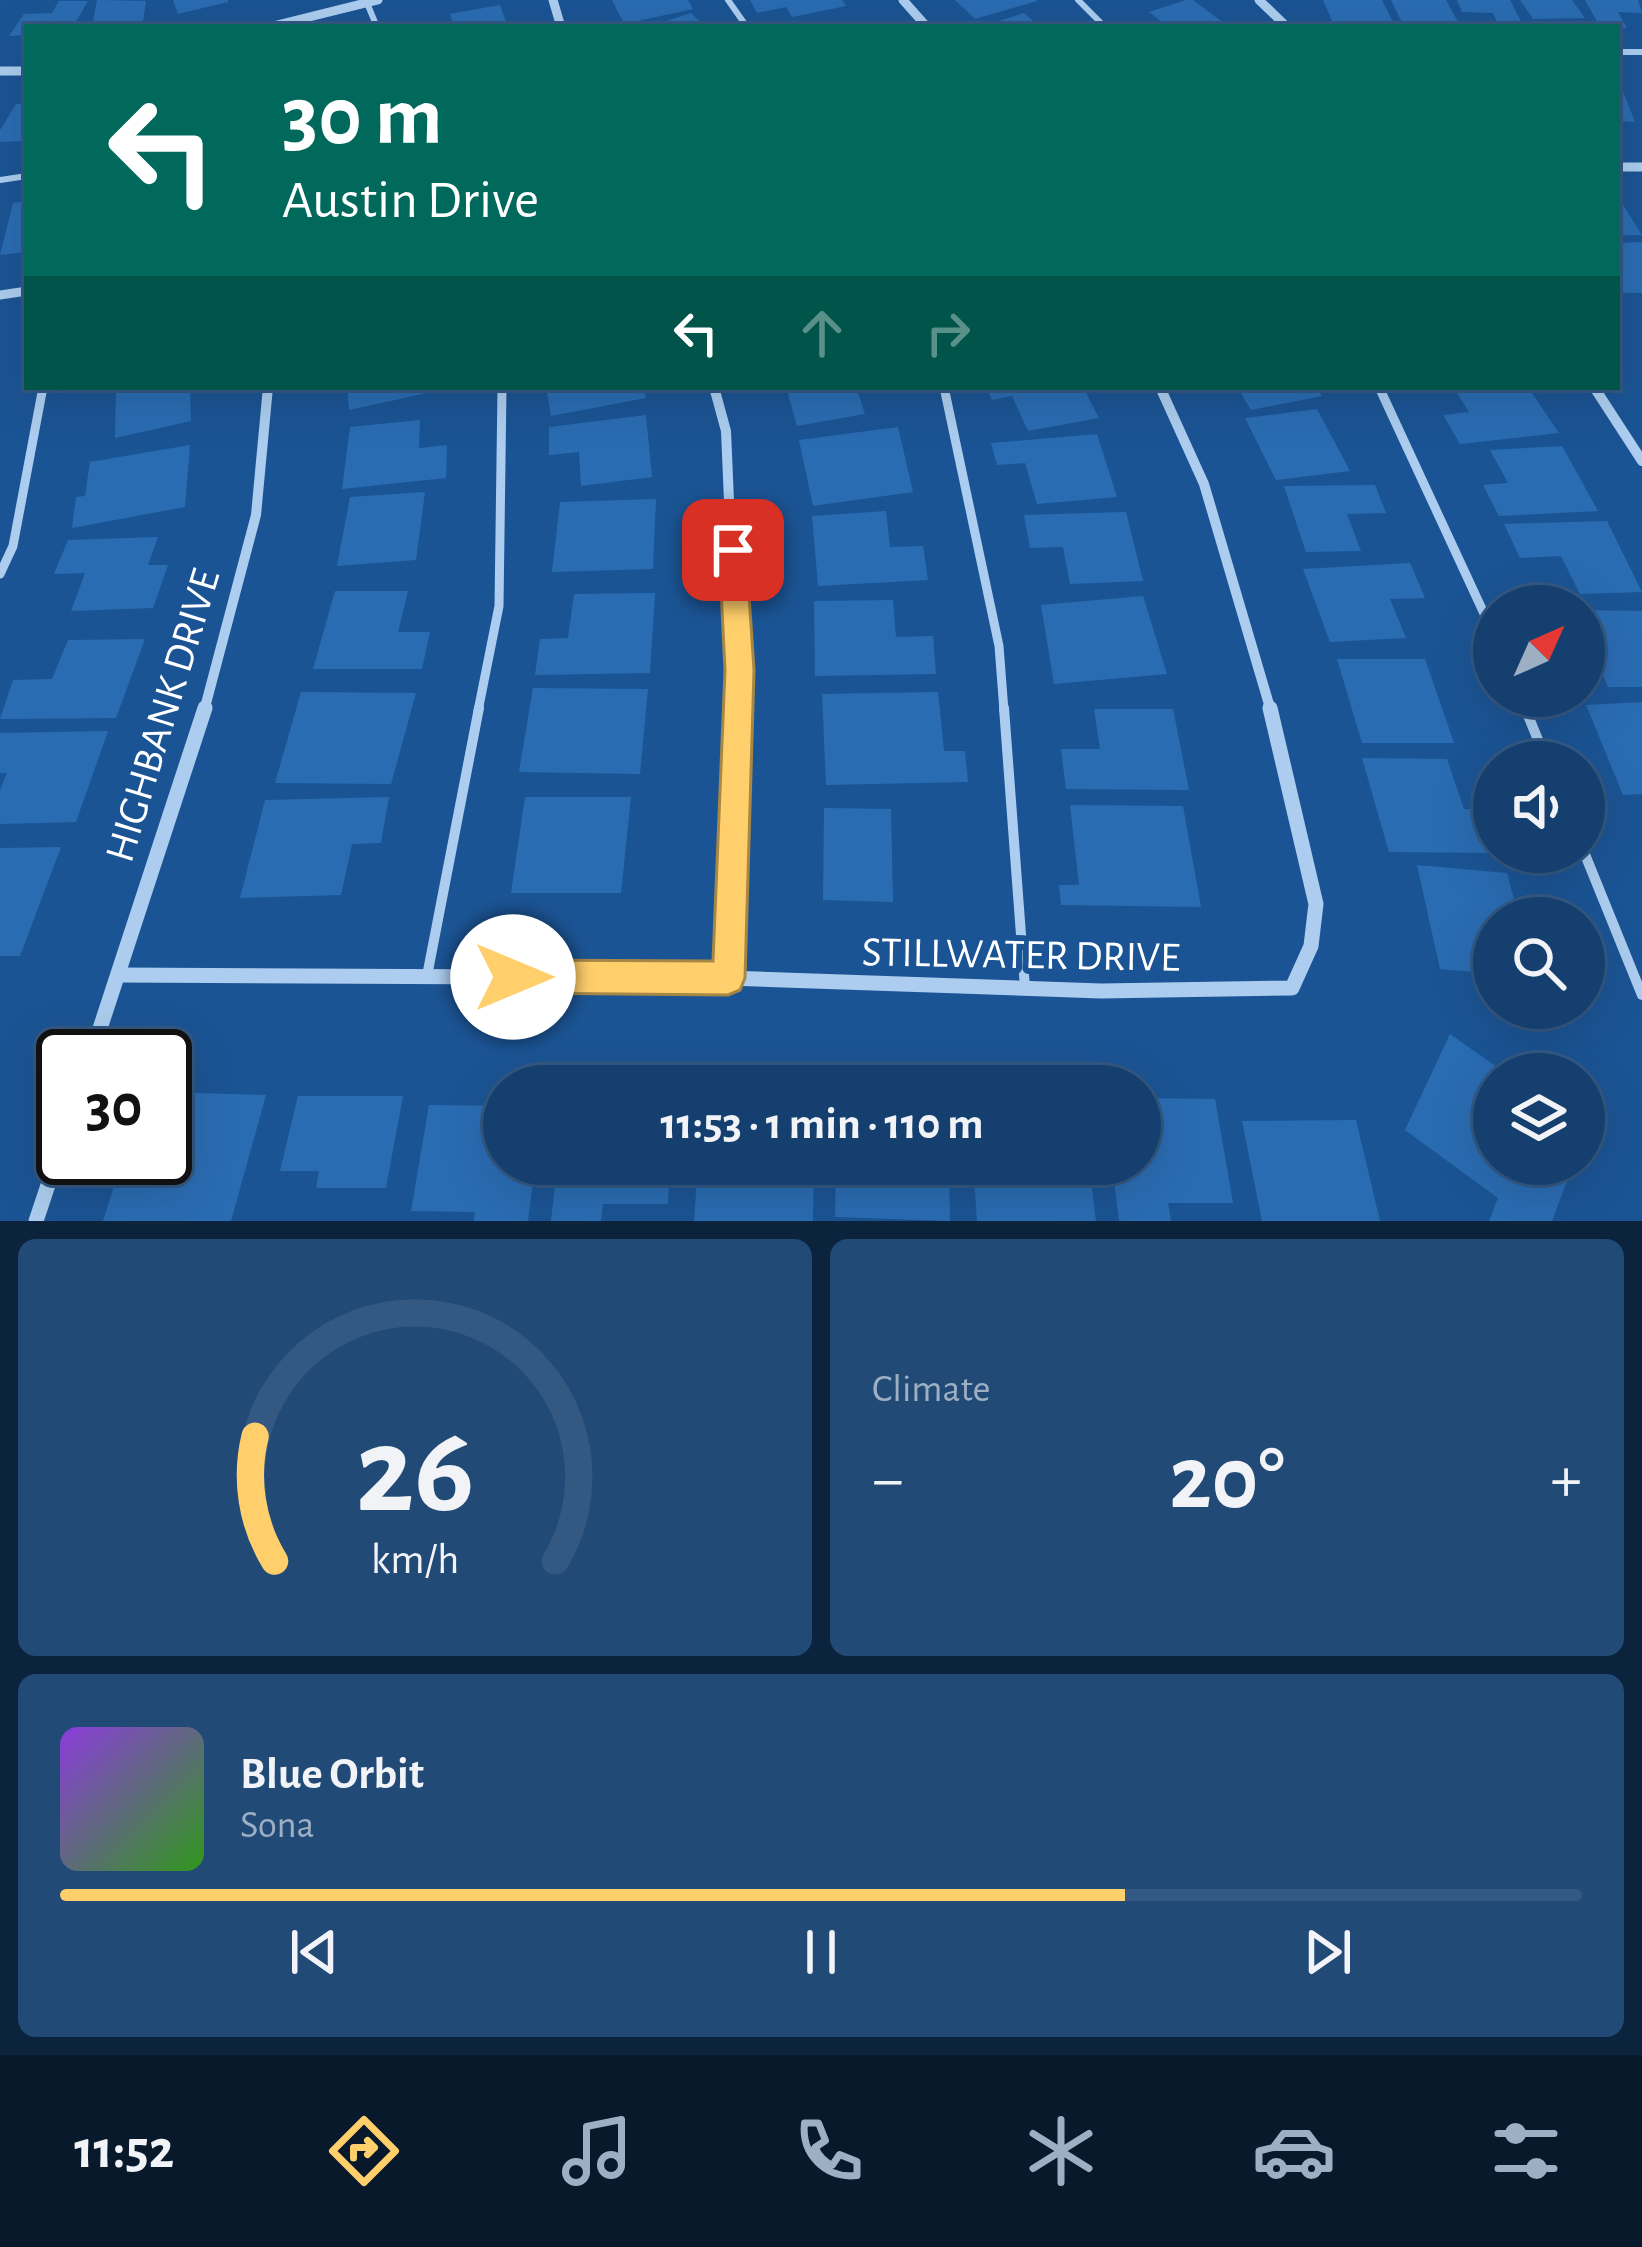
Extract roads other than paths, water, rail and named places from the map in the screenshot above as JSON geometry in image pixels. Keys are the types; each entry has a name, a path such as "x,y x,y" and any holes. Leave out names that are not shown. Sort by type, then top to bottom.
{"street":[{"path":"903,0 924,24"},
{"path":"1258,0 1284,24"},
{"path":"281,24 372,1"},
{"name":"HIGHBANK DRIVE","path":"100,1029 215,679 256,515 268,390"},
{"path":"715,390 726,431 740,670 728,978"},
{"name":"STILLWATER DRIVE","path":"118,975 728,978 1024,988 1292,988 1311,946 1316,904 1263,677 1204,484 1161,390"},
{"path":"1596,390 1642,461"},
{"path":"36,1221 48,1185"}],"lane":[{"path":"1078,0 1102,24"},
{"path":"0,574 14,546 42,390"},
{"path":"427,976 499,606 502,390"},
{"path":"945,390 999,646 1024,988"},
{"path":"1380,390 1473,590"},
{"path":"1593,873 1642,995"}]}
